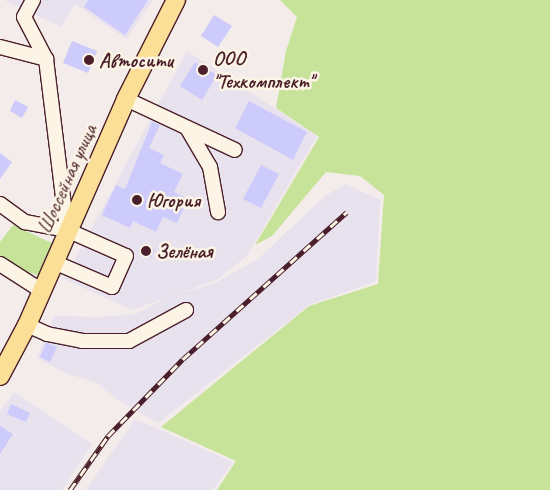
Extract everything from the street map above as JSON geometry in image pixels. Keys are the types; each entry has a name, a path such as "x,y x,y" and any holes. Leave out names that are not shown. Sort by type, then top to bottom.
{"main road":[{"name":"Шоссейная улица","path":"0,376 27,325 126,99 176,0"}],"street":[{"path":"33,0 24,17 46,58 67,230"},
{"path":"0,47 46,58"},
{"path":"126,99 235,150"},
{"path":"186,128 210,167 218,212"},
{"path":"0,204 25,222 67,230 126,256 112,287 54,262"},
{"path":"0,264 42,291"},
{"path":"27,325 47,334 82,341 129,341 186,310"}],"shaded area":[{"path":"4,0 153,0 126,39 75,4 61,27"},
{"path":"187,51 317,136 247,256 218,279 173,296 215,283 258,259 325,196 346,184 380,200 376,281 309,305 158,423 118,400 97,383 65,373 37,358 54,316 101,317 136,314 168,297 132,310 64,279"},
{"path":"14,392 92,444 62,490 0,490 0,411"},
{"path":"135,419 233,462 213,490 86,490"}],"green space":[{"path":"280,0 550,0 550,490 217,490 236,461 161,427 309,306 378,284 384,195 360,176 326,172 272,236 255,245 319,137 276,108 286,51 297,17"},
{"path":"13,225 56,245 41,276 15,269 0,257 0,242"}],"building":[{"path":"88,0 148,0 125,35 84,7"},
{"path":"214,15 232,26 218,47 201,36"},
{"path":"72,41 97,51 88,73 63,63"},
{"path":"195,62 217,75 202,100 180,86"},
{"path":"15,100 28,107 22,118 10,111"},
{"path":"249,101 307,132 293,160 235,128"},
{"path":"152,122 160,125 149,148 164,155 160,163 183,174 174,192 188,199 177,223 163,217 156,232 133,221 130,228 102,215 116,185 125,189"},
{"path":"0,153 12,162 0,179"},
{"path":"261,165 279,174 261,208 243,199"},
{"name":"Зелёная","path":"142,244 155,250 151,258 138,253"},
{"path":"46,343 57,347 50,362 40,357"},
{"path":"11,404 30,413 26,422 7,414"},
{"path":"0,426 13,434 0,454"}],"railway":[{"path":"70,490 108,436 183,359 347,212"}],"place":[{"name":"Автосити","path":"89,60"},
{"name":"ООО \"Техкомплект\"","path":"203,70"},
{"name":"Югория","path":"137,200"},
{"name":"Зелёная","path":"146,251"}]}
